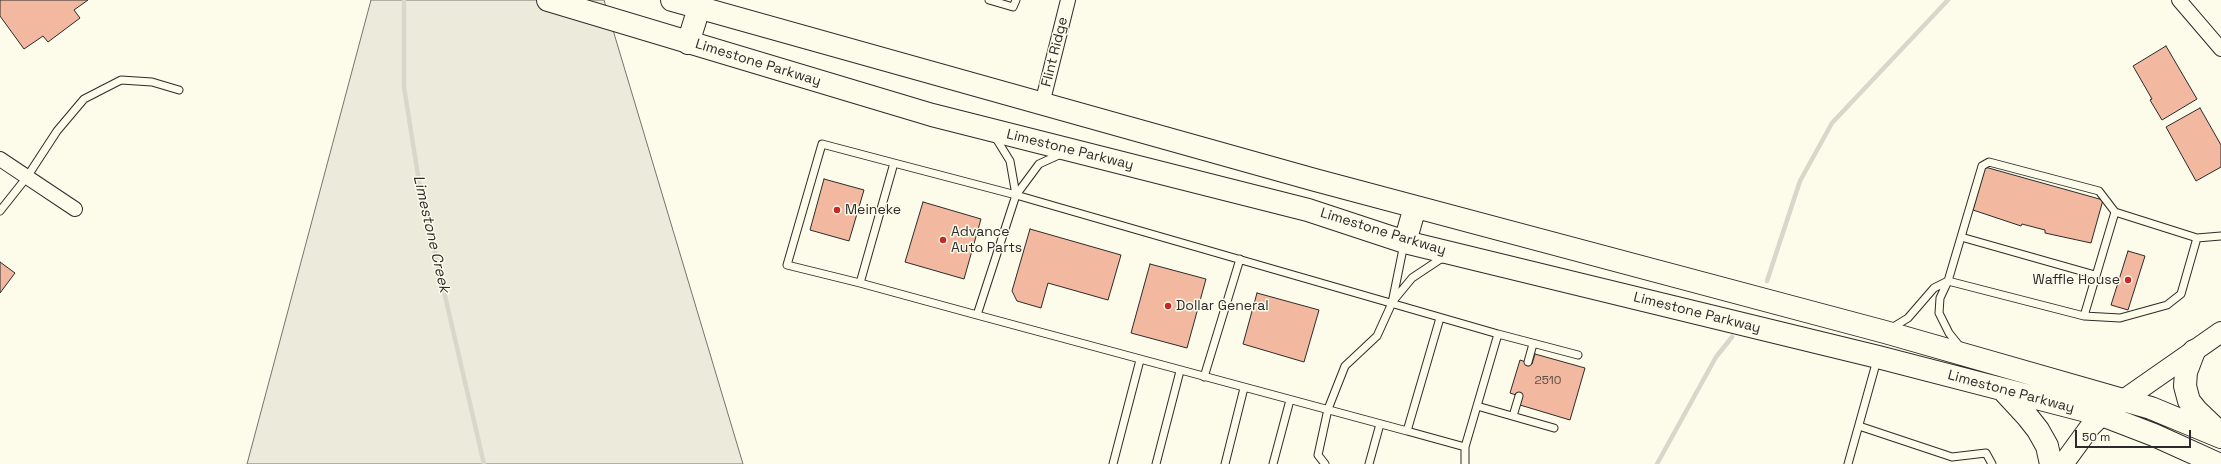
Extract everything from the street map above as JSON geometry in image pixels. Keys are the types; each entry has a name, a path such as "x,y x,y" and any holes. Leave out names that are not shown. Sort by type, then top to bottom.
{"main road":[{"name":"Limestone Parkway","path":"548,0 932,115 1308,210 1405,242 1878,358 2102,415 2154,435 2218,464"},
{"name":"Limestone Parkway","path":"672,0 700,4 1042,104 1415,207 1967,355 2151,408 2221,435"},
{"path":"688,43 700,4"},
{"path":"1405,242 1415,207"},
{"path":"2063,464 2090,427 2102,415 2221,332"},
{"path":"2194,351 2186,372 2185,386 2189,401 2221,435"},
{"path":"2003,390 2038,430 2047,446 2051,464"}],"street":[{"name":"Flint Ridge","path":"1042,104 1068,0"},
{"path":"2179,0 2221,49"},
{"path":"0,159 75,209"}],"lane":[{"path":"989,0 1013,7 1016,0"},
{"path":"0,211 27,177 57,131 84,99 122,80 152,82 179,90"},
{"path":"991,130 1010,161 1016,195"},
{"path":"1465,447 787,265 822,144 1016,195 1392,302 1440,318 1578,355"},
{"path":"977,315 1016,195 1039,164 1070,150"},
{"path":"1967,355 1949,333 1939,313 1940,298 1948,281 1982,166 1989,162 2099,191 2115,212 2197,238 2221,236"},
{"path":"860,284 894,163"},
{"path":"2084,316 2115,212"},
{"path":"1961,237 2095,276"},
{"path":"1885,332 1908,318 1934,288 1948,281 2084,316 2120,318 2167,305 2181,294 2197,238"},
{"path":"1325,464 1318,455 1328,409 1345,366 1376,336 1392,302 1405,242"},
{"path":"1392,302 1412,278 1440,260 1460,255"},
{"path":"1204,377 1240,259"},
{"path":"1408,431 1440,318"},
{"path":"1465,464 1465,447 1498,334"},
{"path":"1528,362 1533,344"},
{"path":"1848,464 1878,358"},
{"path":"1113,464 1140,360"},
{"path":"1156,464 1180,371"},
{"path":"1225,464 1244,388"},
{"path":"1512,416 1519,396"},
{"path":"1273,464 1290,400"},
{"path":"1477,406 1554,428"},
{"path":"1369,464 1380,424"},
{"path":"1859,426 1952,457 1986,453 1992,464"}],"shaded area":[{"path":"371,0 604,0 743,464 247,464"}],"building":[{"path":"0,0 88,0 74,10 80,18 48,42 43,36 24,49 0,16"},
{"path":"2166,46 2197,99 2162,120 2133,66"},
{"path":"2200,108 2221,145 2221,167 2196,181 2166,127"},
{"path":"1985,167 2103,200 2091,243 2045,233 2045,230 2022,224 2021,226 1973,210"},
{"name":"Meineke","path":"824,179 864,190 849,241 810,230"},
{"name":"Advance Auto Parts","path":"923,202 981,219 964,279 905,262"},
{"path":"1030,229 1121,255 1108,300 1048,283 1041,308 1017,301 1012,291"},
{"name":"Waffle House","path":"2128,251 2145,256 2128,310 2111,305"},
{"path":"0,262 15,273 0,293"},
{"name":"Dollar General","path":"1150,264 1206,279 1187,348 1131,333"},
{"path":"1257,293 1319,310 1304,362 1243,344"},
{"path":"1535,354 1585,368 1570,420 1520,405 1522,397 1510,393 1520,360 1532,364"}],"waterway":[{"name":"Limestone Creek","path":"404,0 404,87 420,188 484,464"},
{"path":"1767,281 1800,181 1832,123 1948,0"},
{"path":"1657,464 1716,357 1732,337"}],"place":[{"name":"Meineke","path":"837,210"},
{"name":"Advance Auto Parts","path":"943,240"},
{"name":"Waffle House","path":"2128,280"},
{"name":"Dollar General","path":"1168,306"}]}
